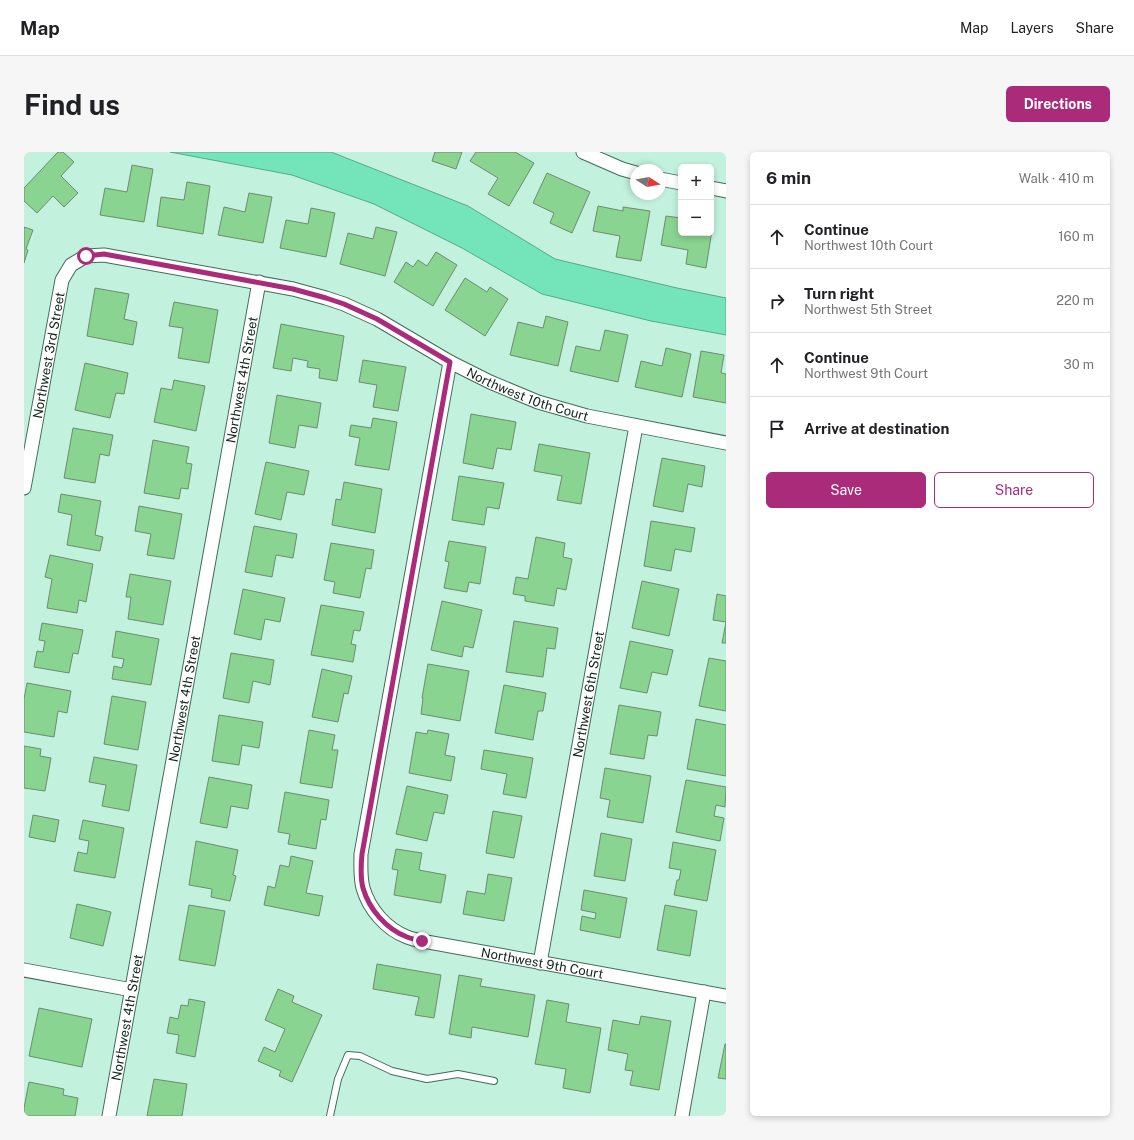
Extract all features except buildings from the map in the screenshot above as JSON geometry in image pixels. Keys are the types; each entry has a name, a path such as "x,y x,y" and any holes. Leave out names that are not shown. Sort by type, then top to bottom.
{"street":[{"path":"583,152 630,171"},
{"path":"666,180 678,182"},
{"path":"714,189 726,191"},
{"name":"Northwest 10th Court","path":"86,256 104,254 293,289 344,304 377,319 450,362 490,382 538,402 587,416 726,443"},
{"name":"Northwest 3rd Street","path":"24,488 62,280 71,265 86,256"},
{"name":"Northwest 4th Street","path":"109,1116 259,282"},
{"name":"Northwest 9th Court","path":"450,362 362,854 360,871 363,888 370,905 383,921 406,937 726,996"},
{"name":"Northwest 6th Street","path":"540,962 636,426"},
{"path":"24,970 132,990"},
{"path":"682,1116 704,992"}],"lane":[{"path":"330,1116 338,1079 348,1055 360,1056 392,1071 427,1079 458,1074 494,1081"}],"shaded area":[{"path":"170,152 331,152 468,206 555,259 726,298 726,335 651,321 542,294 462,248 374,204 292,175"}],"route":[{"path":"86,256 104,254 293,289 326,298 344,304 377,319 450,362 360,871 363,888 370,905 379,917 406,937 422,941"}]}
